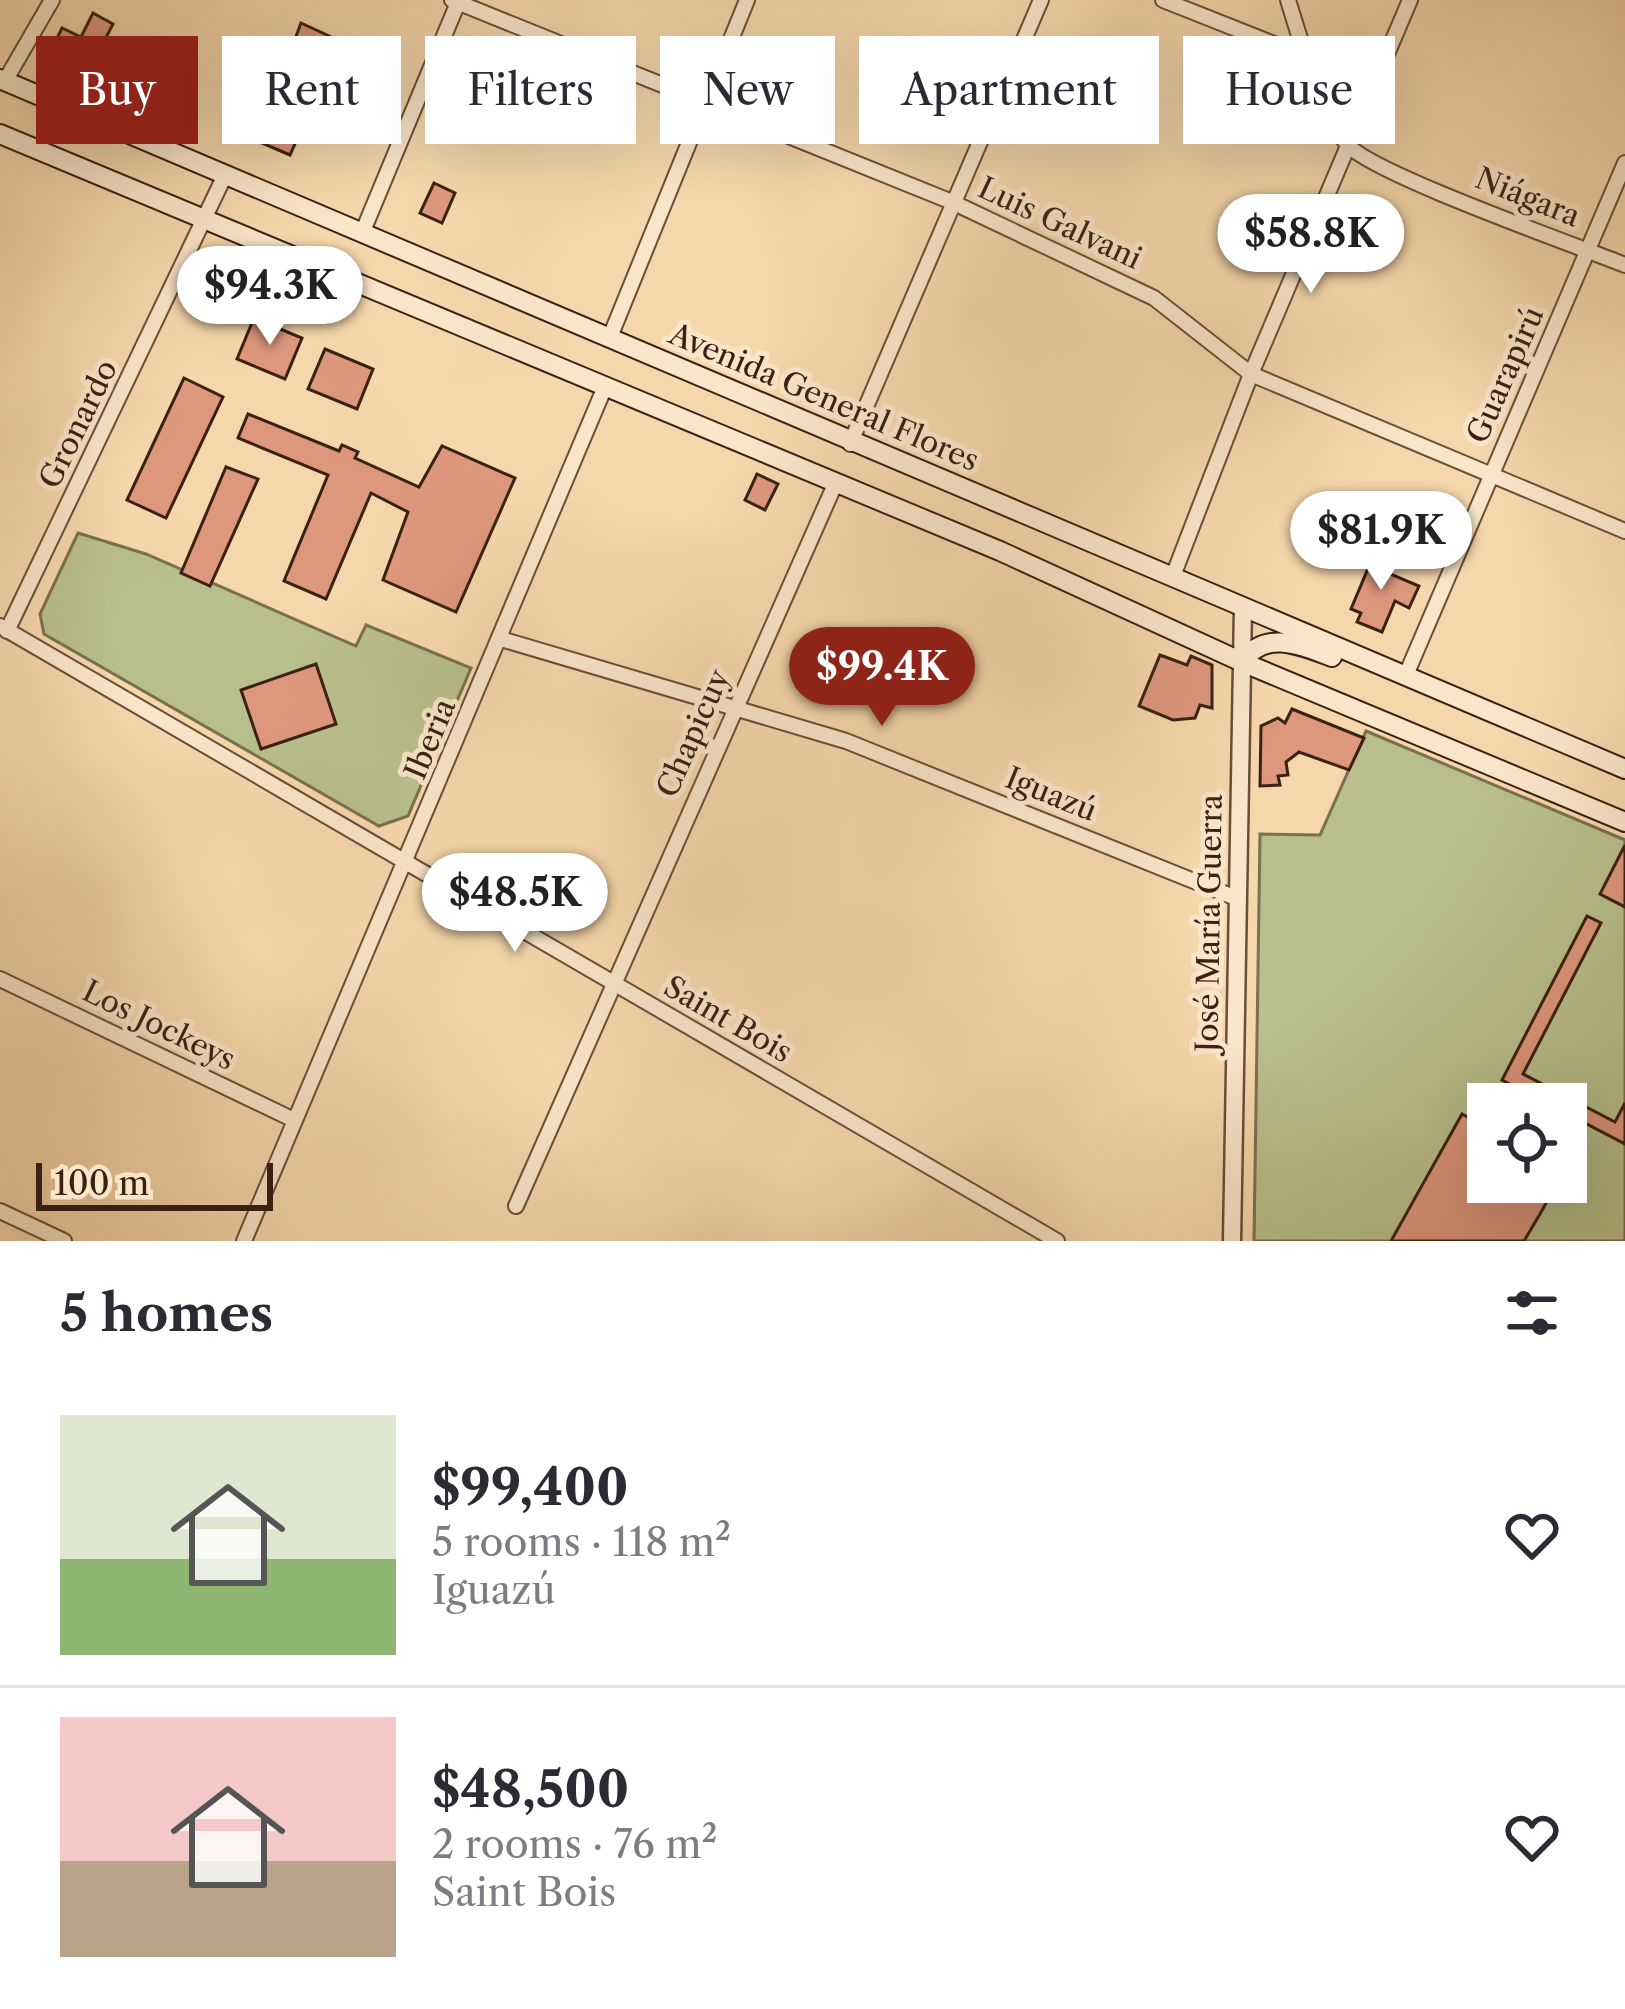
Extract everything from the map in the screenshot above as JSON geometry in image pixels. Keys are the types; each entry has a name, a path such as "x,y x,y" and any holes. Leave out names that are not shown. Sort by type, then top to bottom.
{"main road":[{"name":"Avenida General Flores","path":"2,80 1625,769"},
{"path":"0,134 836,482 1242,662 1625,822"},
{"path":"1242,662 1259,644 1285,642 1373,673 1406,675"},
{"path":"1525,780 1549,778 1625,807"}],"street":[{"path":"2,80 52,0"},
{"path":"732,36 747,0"},
{"path":"850,443 1041,0"},
{"path":"1163,0 1254,36"},
{"path":"1288,0 1299,36"},
{"path":"1395,37 1411,0"},
{"path":"363,231 456,1"},
{"name":"Luis Galvani","path":"456,1 660,83"},
{"path":"610,338 687,144"},
{"name":"Luis Galvani","path":"810,144 952,202 1154,298 1251,374 1625,531"},
{"path":"1173,576 1251,374 1348,146"},
{"name":"Niágara","path":"1348,146 1452,196 1625,265"},
{"name":"Guarapirú","path":"1406,675 1625,163"},
{"name":"Gronardo","path":"3,628 208,219 225,175"},
{"name":"Iberia","path":"244,1241 604,388"},
{"name":"Chapicuy","path":"516,1206 836,482"},
{"name":"José María Guerra","path":"1232,1241 1243,607"},
{"name":"Saint Bois","path":"3,628 1057,1241"},
{"name":"Iguazú","path":"501,639 846,741 1236,898"},
{"name":"Los Jockeys","path":"0,979 295,1120"},
{"path":"0,1211 64,1241"}],"green space":[{"path":"78,533 146,554 356,646 366,625 471,668 408,816 379,826 44,634 40,614"},
{"path":"1366,731 1625,840 1625,1241 1254,1241 1260,834 1320,835"}],"building":[{"path":"93,13 113,24 107,36 82,36"},
{"path":"301,23 329,36 296,36"},
{"path":"264,144 295,144 290,155"},
{"path":"434,183 455,193 442,223 420,213"},
{"path":"254,318 302,338 285,379 237,359"},
{"path":"325,349 373,369 357,409 308,389"},
{"path":"184,378 223,397 166,518 127,500"},
{"path":"248,414 339,451 342,445 358,452 355,458 419,487 442,446 515,478 456,612 383,580 408,512 371,493 326,599 284,581 328,475 238,438"},
{"path":"226,467 258,479 210,586 181,573"},
{"path":"757,474 778,484 765,510 745,500"},
{"path":"1375,552 1394,560 1388,573 1419,586 1409,608 1395,601 1382,632 1357,622 1361,613 1351,609"},
{"path":"1160,655 1187,665 1191,656 1212,665 1212,708 1200,705 1195,718 1173,720 1139,706"},
{"path":"316,664 336,724 261,749 241,690"},
{"path":"1292,709 1364,738 1349,770 1299,752 1286,762 1288,775 1278,776 1280,785 1260,786 1261,726 1278,718 1285,723"},
{"path":"1625,845 1625,907 1600,894"},
{"path":"1587,916 1601,923 1523,1074 1540,1083 1502,1080"},
{"path":"1625,1103 1625,1144 1587,1124 1587,1107 1615,1122"},
{"path":"1462,1114 1467,1117 1467,1203 1546,1203 1524,1241 1391,1241"}]}
